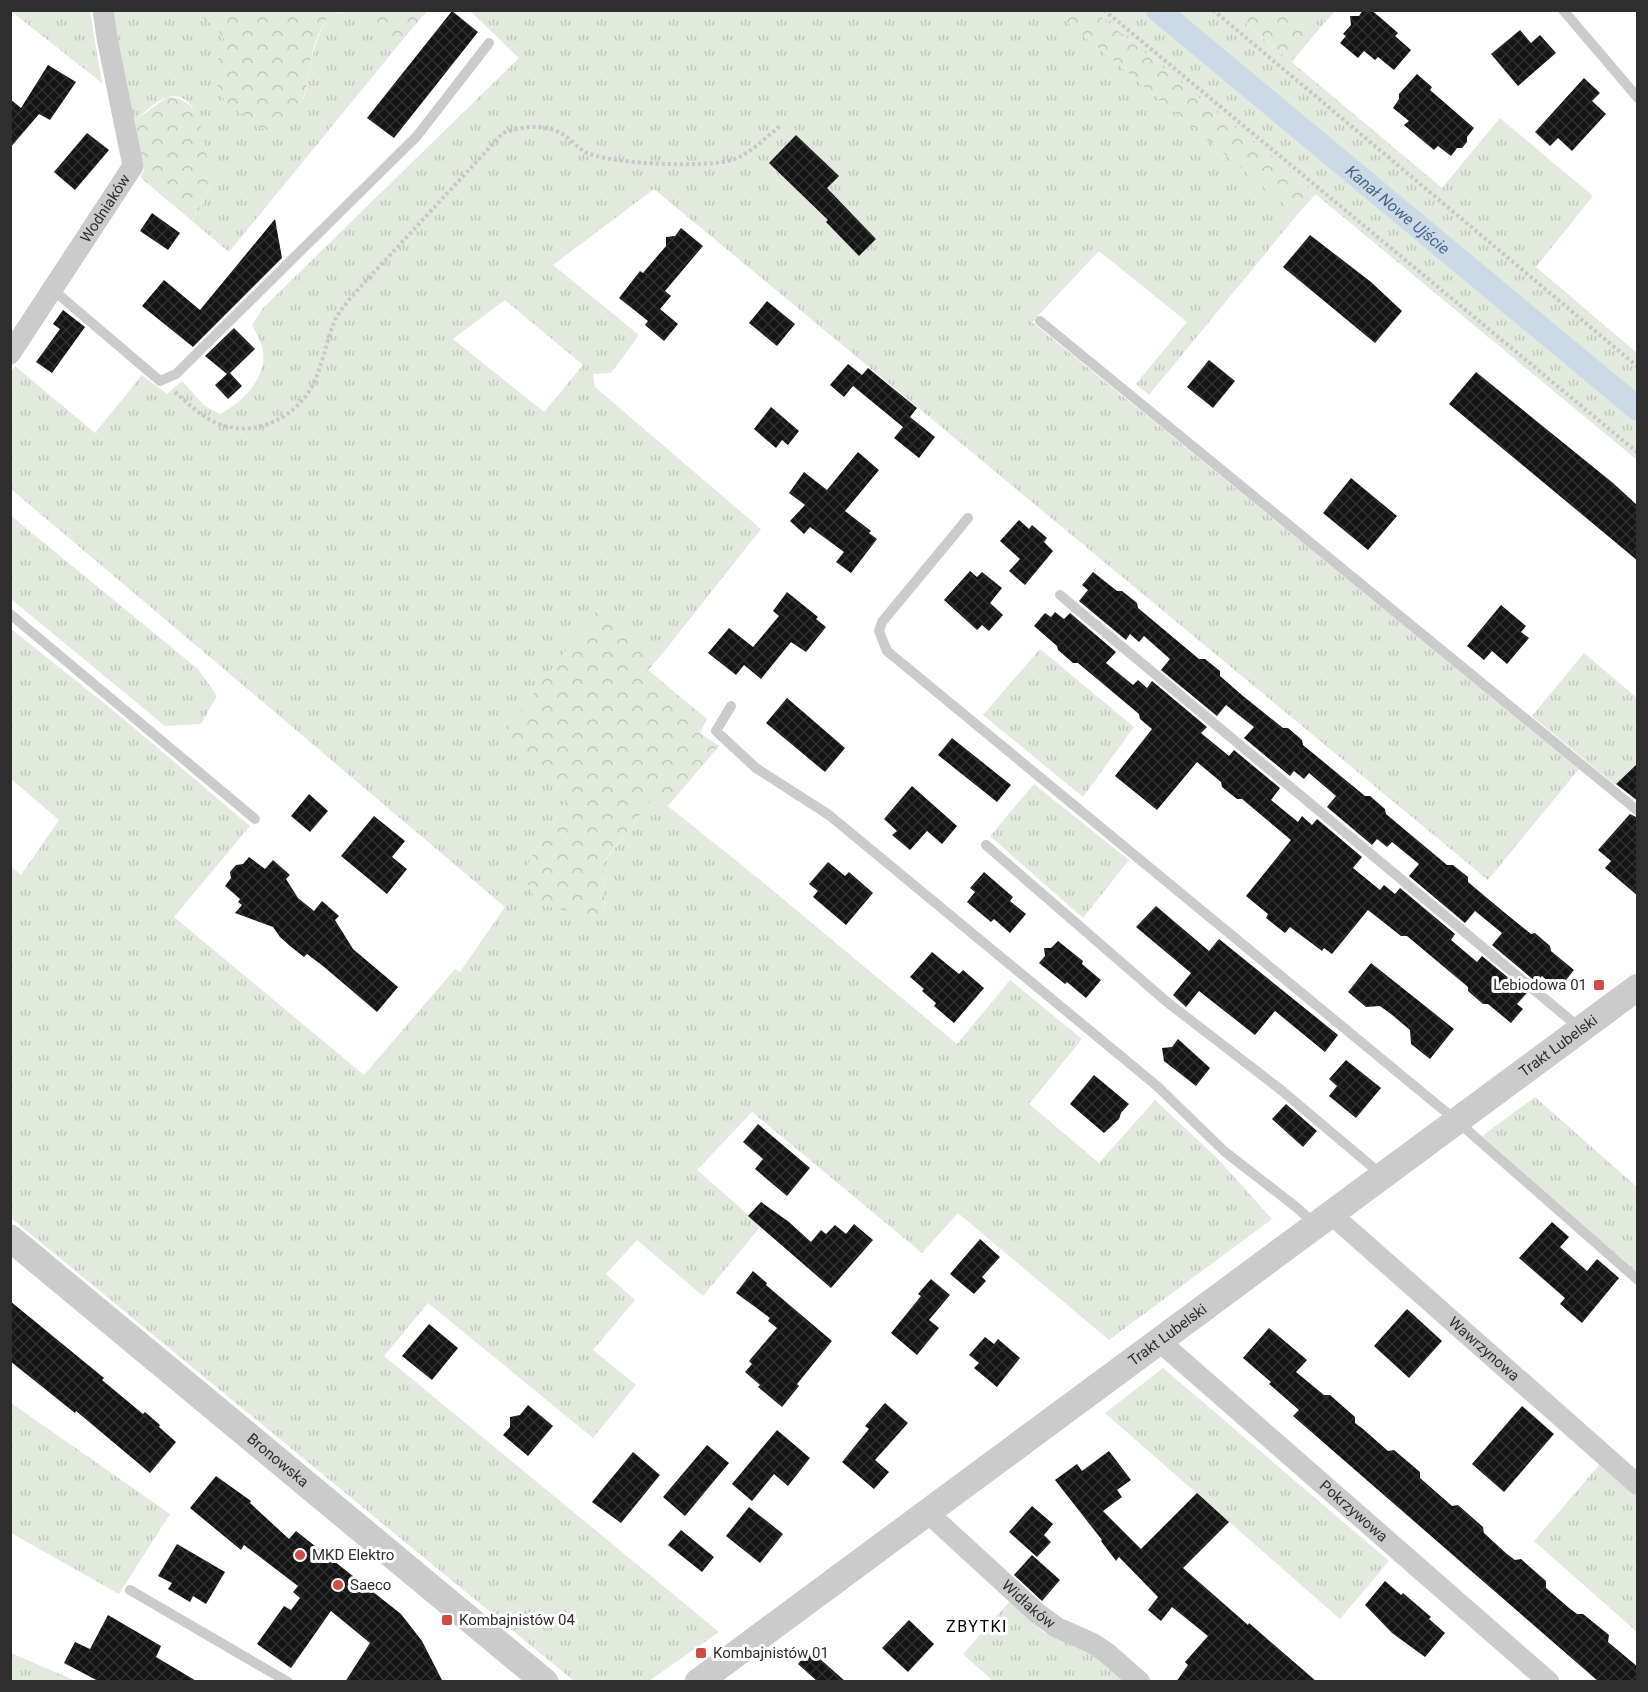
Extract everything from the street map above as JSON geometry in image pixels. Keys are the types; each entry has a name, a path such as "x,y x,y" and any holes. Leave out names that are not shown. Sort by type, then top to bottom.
{"street":[{"name":"Wodniaków","path":"14,341 52,290 133,166 103,10"},
{"name":"Trakt Lubelski","path":"698,1682 1638,987"},
{"name":"Wawrzynowa","path":"1323,1220 1638,1485"},
{"name":"Bronowska","path":"10,1238 545,1682"},
{"name":"Pokrzywowa","path":"1158,1340 1549,1682"},
{"name":"Widłaków","path":"928,1512 1037,1613 1056,1627 1092,1643 1107,1653 1140,1682"}],"lane":[{"path":"1563,10 1638,98"},
{"path":"52,290 160,381 176,374 417,136 489,43"},
{"path":"1040,321 1638,811"},
{"path":"968,518 882,622 879,631 887,651 1458,1122 1638,1280"},
{"path":"1060,595 1582,1029"},
{"path":"10,614 255,819"},
{"path":"731,706 716,731 756,768 829,815 1157,1086 1224,1151 1296,1207 1323,1220"},
{"path":"986,845 1167,1002 1281,1090 1383,1176"},
{"path":"130,1590 288,1682"}],"path":[{"path":"1104,10 1638,453"},
{"path":"1213,10 1638,367"},
{"path":"160,381 209,419 238,429 262,426 289,415 308,392 322,362 336,317 354,294 503,133 519,128 544,127 563,134 588,154 603,158 675,165 731,160 747,153 780,126"}],"green space":[{"path":"11,11 90,11 102,83"},
{"path":"113,11 191,11 213,24 228,44 304,99 316,43 331,13 347,12 384,36 400,43 229,252 192,221 205,198 210,179 200,124 192,106 186,100 178,97 168,97 154,104 134,121 115,36"},
{"path":"191,11 427,11 400,43 384,36 347,12 331,13 314,46 301,105 290,124 281,132 259,128 224,100 215,80 215,64 228,44 213,24"},
{"path":"470,11 1054,11 1297,215 1149,395 1136,384 1187,322 1099,251 1032,322 1579,769 1488,880 654,189 553,265 639,335 611,373 593,374 595,387 761,529 659,658 597,610 502,738 570,795 530,859 605,921 603,864 654,795 957,1044 1010,980 1082,1039 1029,1104 1099,1163 1155,1100 1217,1158 1272,1219 1109,1340 958,1213 922,1253 752,1112 697,1170 761,1226 703,1296 637,1240 606,1274 635,1300 593,1350 636,1385 593,1438 428,1303 384,1356 719,1632 649,1681 574,1681 11,1218 11,866 21,875 59,820 11,779 10,628 120,716 250,826 174,917 364,1075 455,969 460,972 505,907 11,489 10,373 15,366 95,433 142,375 167,394 182,381 205,406 220,414 244,396 261,371 262,348 252,325 263,308 519,58","holes":["505,300 583,365 544,412 453,339"]},
{"path":"1054,11 1094,11 1316,194 1297,215"},
{"path":"1094,11 1231,11 1442,188 1500,118 1593,196 1536,267 1637,353 1637,460"},
{"path":"1231,11 1284,11 1314,35 1292,62"},
{"path":"1284,11 1335,11 1314,35"},
{"path":"167,97 186,102 192,108 197,115 202,132 210,183 205,198 192,221 140,177 144,170 134,121"},
{"path":"10,515 198,669 217,696 201,724 165,726 11,599"},
{"path":"597,610 659,658 648,670 707,719 700,733 719,746 668,806 654,796 603,863 605,921 537,903 525,878 530,859 570,795 502,738"},
{"path":"1040,649 1134,727 1083,797 983,715"},
{"path":"1584,653 1637,698 1637,763 1615,785 1532,716"},
{"path":"1034,784 1129,860 1083,918 990,836"},
{"path":"1535,1097 1637,1187 1637,1274 1482,1136"},
{"path":"1163,1368 1389,1561 1340,1619 1105,1413"},
{"path":"11,1403 170,1514 119,1594 11,1533"},
{"path":"1600,1464 1637,1497 1637,1632 1534,1541"},
{"path":"1010,1601 1043,1632 1088,1650 1125,1681 993,1681 963,1654"},
{"path":"11,1653 76,1681 11,1681"}],"building":[{"path":"1363,10 1371,10 1382,19 1398,33 1395,36 1411,50 1394,70 1378,57 1375,60 1364,51 1358,58 1340,43 1346,36 1343,34 1351,25 1350,16 1359,16"},
{"path":"452,11 478,32 394,138 367,118"},
{"path":"1520,30 1531,43 1540,35 1556,53 1518,86 1491,54"},
{"path":"48,65 76,82 50,120 39,114 10,148 10,99 21,108"},
{"path":"1417,74 1432,87 1430,90 1474,128 1467,137 1467,142 1462,148 1457,148 1451,156 1438,146 1434,150 1404,125 1409,121 1393,108 1399,99 1399,94"},
{"path":"1584,78 1600,93 1592,101 1606,114 1572,151 1558,138 1550,146 1535,132"},
{"path":"87,133 109,150 75,190 54,172"},
{"path":"796,135 839,176 827,188 876,239 859,256 826,222 828,220 769,163"},
{"path":"152,213 180,233 168,250 140,231"},
{"path":"275,219 282,258 193,347 142,306 164,280 200,310"},
{"path":"681,228 703,246 665,291 671,296 660,309 678,324 664,341 645,325 648,321 619,298 640,271 643,273 666,246 666,237 675,236"},
{"path":"1310,235 1371,282 1402,311 1375,343 1283,267"},
{"path":"767,301 795,324 777,346 749,323"},
{"path":"63,310 85,327 52,373 36,362 60,329 53,324"},
{"path":"234,328 255,349 230,373 242,386 228,399 215,385 227,374 205,356"},
{"path":"1209,360 1235,381 1213,408 1187,387"},
{"path":"848,364 862,375 868,368 917,408 910,417 935,437 919,458 894,438 903,427 853,386 844,397 830,385"},
{"path":"1476,372 1638,506 1638,561 1449,404"},
{"path":"771,407 799,431 788,445 782,440 776,448 754,429"},
{"path":"858,452 879,470 845,511 871,531 869,533 877,539 851,573 836,562 844,552 810,527 804,534 790,521 805,505 789,493 804,472 827,490"},
{"path":"1351,478 1397,516 1368,550 1323,513"},
{"path":"1019,520 1029,529 1032,525 1047,538 1044,542 1053,551 1025,585 1009,571 1020,559 1000,541"},
{"path":"970,571 977,577 982,572 1002,588 990,603 1003,615 989,631 982,625 977,630 944,600"},
{"path":"1093,572 1137,603 1138,608 1199,659 1205,659 1220,671 1220,676 1243,696 1283,728 1288,728 1302,740 1303,745 1365,796 1370,796 1385,809 1386,814 1447,865 1453,865 1468,877 1468,882 1505,913 1550,946 1551,951 1574,970 1563,984 1557,979 1552,985 1542,976 1536,982 1492,945 1502,933 1475,911 1465,923 1409,876 1419,864 1392,842 1387,847 1377,839 1372,845 1327,807 1336,796 1309,773 1304,779 1294,771 1290,776 1244,738 1254,727 1226,705 1217,716 1161,670 1170,659 1144,636 1139,642 1130,634 1126,640 1079,601 1088,590 1082,585"},
{"path":"787,592 818,617 816,619 826,627 806,652 791,642 761,679 744,665 736,675 708,653 729,628 753,647 779,616 773,611"},
{"path":"1501,605 1526,626 1521,632 1529,638 1507,664 1492,651 1484,660 1467,646"},
{"path":"1055,612 1064,619 1070,613 1116,652 1106,663 1133,685 1138,680 1147,688 1152,681 1207,727 1201,733 1229,756 1234,750 1280,788 1271,800 1298,822 1302,816 1312,825 1317,819 1362,857 1353,868 1380,890 1384,885 1395,894 1400,888 1455,934 1451,940 1477,962 1482,956 1527,993 1517,1004 1523,1009 1511,1023 1488,1004 1483,1004 1468,991 1468,987 1407,936 1401,936 1368,910 1332,954 1324,948 1322,951 1290,927 1285,933 1266,918 1268,914 1246,896 1291,840 1242,799 1237,799 1222,787 1221,782 1197,762 1157,810 1115,776 1152,729 1140,719 1139,714 1078,663 1073,663 1034,626 1045,613 1051,617"},
{"path":"787,698 845,748 825,772 766,723"},
{"path":"952,738 1011,785 997,802 938,755"},
{"path":"1638,763 1638,801 1616,784"},
{"path":"912,786 957,826 942,844 927,831 910,850 892,835 897,831 884,819"},
{"path":"309,794 328,811 310,832 291,816"},
{"path":"1630,814 1638,818 1638,896 1605,868 1611,861 1598,850"},
{"path":"374,816 405,841 392,857 407,869 387,894 341,856"},
{"path":"249,857 265,869 273,860 290,875 286,879 298,898 314,911 322,901 339,916 335,920 353,949 398,987 377,1012 323,966 307,954 304,957 290,946 273,927 235,913 242,905 238,902 240,899 225,886 231,878 230,872"},
{"path":"828,862 845,876 849,872 873,893 846,925 813,897 818,891 809,884"},
{"path":"984,872 1013,897 1010,901 1026,914 1010,933 994,919 991,922 967,902 975,892 970,888"},
{"path":"1156,906 1209,951 1219,939 1338,1035 1325,1052 1275,1011 1255,1035 1199,991 1186,1007 1173,995 1191,973 1136,927"},
{"path":"1058,941 1083,961 1082,964 1101,980 1086,998 1039,963 1045,956 1044,948 1051,948"},
{"path":"932,952 959,974 963,970 984,988 954,1023 934,1006 936,1003 910,977"},
{"path":"1371,963 1454,1029 1430,1059 1411,1044 1410,1030 1391,1014 1380,1006 1366,1007 1348,992"},
{"path":"1178,1039 1210,1068 1196,1086 1164,1061 1162,1048 1172,1047"},
{"path":"1346,1060 1381,1088 1356,1118 1329,1096 1337,1086 1329,1079"},
{"path":"1094,1075 1129,1104 1119,1119 1104,1133 1070,1104"},
{"path":"1286,1104 1317,1131 1303,1147 1272,1119"},
{"path":"758,1124 810,1168 787,1196 755,1169 763,1159 743,1142"},
{"path":"761,1202 789,1222 811,1242 821,1230 826,1234 835,1225 846,1234 854,1224 873,1240 831,1288 748,1216"},
{"path":"1552,1222 1569,1237 1560,1247 1587,1271 1597,1259 1619,1278 1582,1323 1560,1304 1565,1298 1519,1258"},
{"path":"980,1239 1000,1257 982,1277 986,1281 974,1294 950,1274"},
{"path":"753,1271 767,1283 766,1285 832,1341 797,1384 799,1386 782,1407 758,1387 760,1385 745,1372 752,1364 749,1361 777,1328 768,1321 770,1318 736,1293"},
{"path":"931,1279 950,1295 929,1320 939,1328 917,1355 891,1333 921,1296 918,1294"},
{"path":"10,1301 104,1378 102,1380 143,1414 145,1412 176,1442 150,1473 76,1411 75,1413 10,1361"},
{"path":"1407,1309 1442,1341 1409,1378 1374,1346"},
{"path":"429,1324 458,1348 432,1380 402,1356"},
{"path":"1269,1328 1307,1360 1296,1372 1324,1395 1330,1395 1355,1417 1355,1423 1388,1451 1394,1450 1420,1472 1420,1478 1452,1506 1458,1505 1483,1527 1484,1533 1507,1554 1515,1560 1521,1559 1546,1581 1546,1588 1569,1608 1577,1614 1583,1614 1609,1635 1608,1642 1638,1667 1638,1682 1599,1682 1293,1416 1299,1410 1243,1358"},
{"path":"985,1337 994,1344 998,1339 1020,1358 997,1387 974,1368 979,1363 969,1355"},
{"path":"885,1403 908,1423 875,1460 889,1472 874,1489 842,1462 869,1429 865,1426"},
{"path":"528,1405 553,1426 528,1456 503,1435 510,1427 510,1417 520,1415"},
{"path":"1522,1406 1554,1434 1504,1492 1472,1464"},
{"path":"777,1430 810,1458 788,1486 774,1474 752,1501 732,1484"},
{"path":"707,1445 729,1463 685,1516 663,1497"},
{"path":"1109,1451 1131,1480 1117,1490 1122,1497 1103,1511 1141,1549 1197,1493 1229,1522 1183,1568 1317,1682 1176,1682 1188,1665 1185,1662 1208,1636 1172,1607 1161,1621 1148,1610 1158,1597 1119,1557 1116,1561 1055,1480 1077,1464 1082,1471"},
{"path":"633,1452 660,1475 621,1523 592,1502"},
{"path":"216,1476 251,1501 250,1503 289,1539 296,1531 401,1614 422,1641 443,1682 345,1682 370,1643 331,1611 291,1668 257,1644 284,1606 291,1610 300,1598 293,1592 298,1586 244,1545 241,1550 190,1508"},
{"path":"1032,1506 1053,1524 1044,1535 1051,1542 1037,1557 1009,1532"},
{"path":"749,1507 783,1534 760,1563 726,1536"},
{"path":"681,1530 714,1557 702,1572 668,1545"},
{"path":"177,1544 225,1572 206,1604 193,1596 190,1602 168,1589 172,1583 158,1576"},
{"path":"1032,1555 1060,1580 1042,1601 1014,1575"},
{"path":"1385,1581 1431,1617 1429,1619 1445,1633 1425,1657 1392,1633 1365,1605"},
{"path":"108,1615 161,1646 156,1657 198,1682 100,1682 64,1663 75,1642 90,1649"},
{"path":"909,1620 934,1644 908,1672 882,1648"},
{"path":"810,1650 846,1682 818,1682 798,1664"}],"waterway":[{"name":"Kanał Nowe Ujście","path":"1158,10 1638,409"}],"place":[{"name":"Lebiodowa 01","path":"1599,985"},
{"name":"MKD Elektro","path":"300,1555"},
{"name":"Saeco","path":"338,1585"},
{"name":"Kombajnistów 04","path":"447,1620"},
{"name":"Kombajnistów 01","path":"701,1653"}],"district":[{"name":"ZBYTKI","path":"977,1626"}]}
